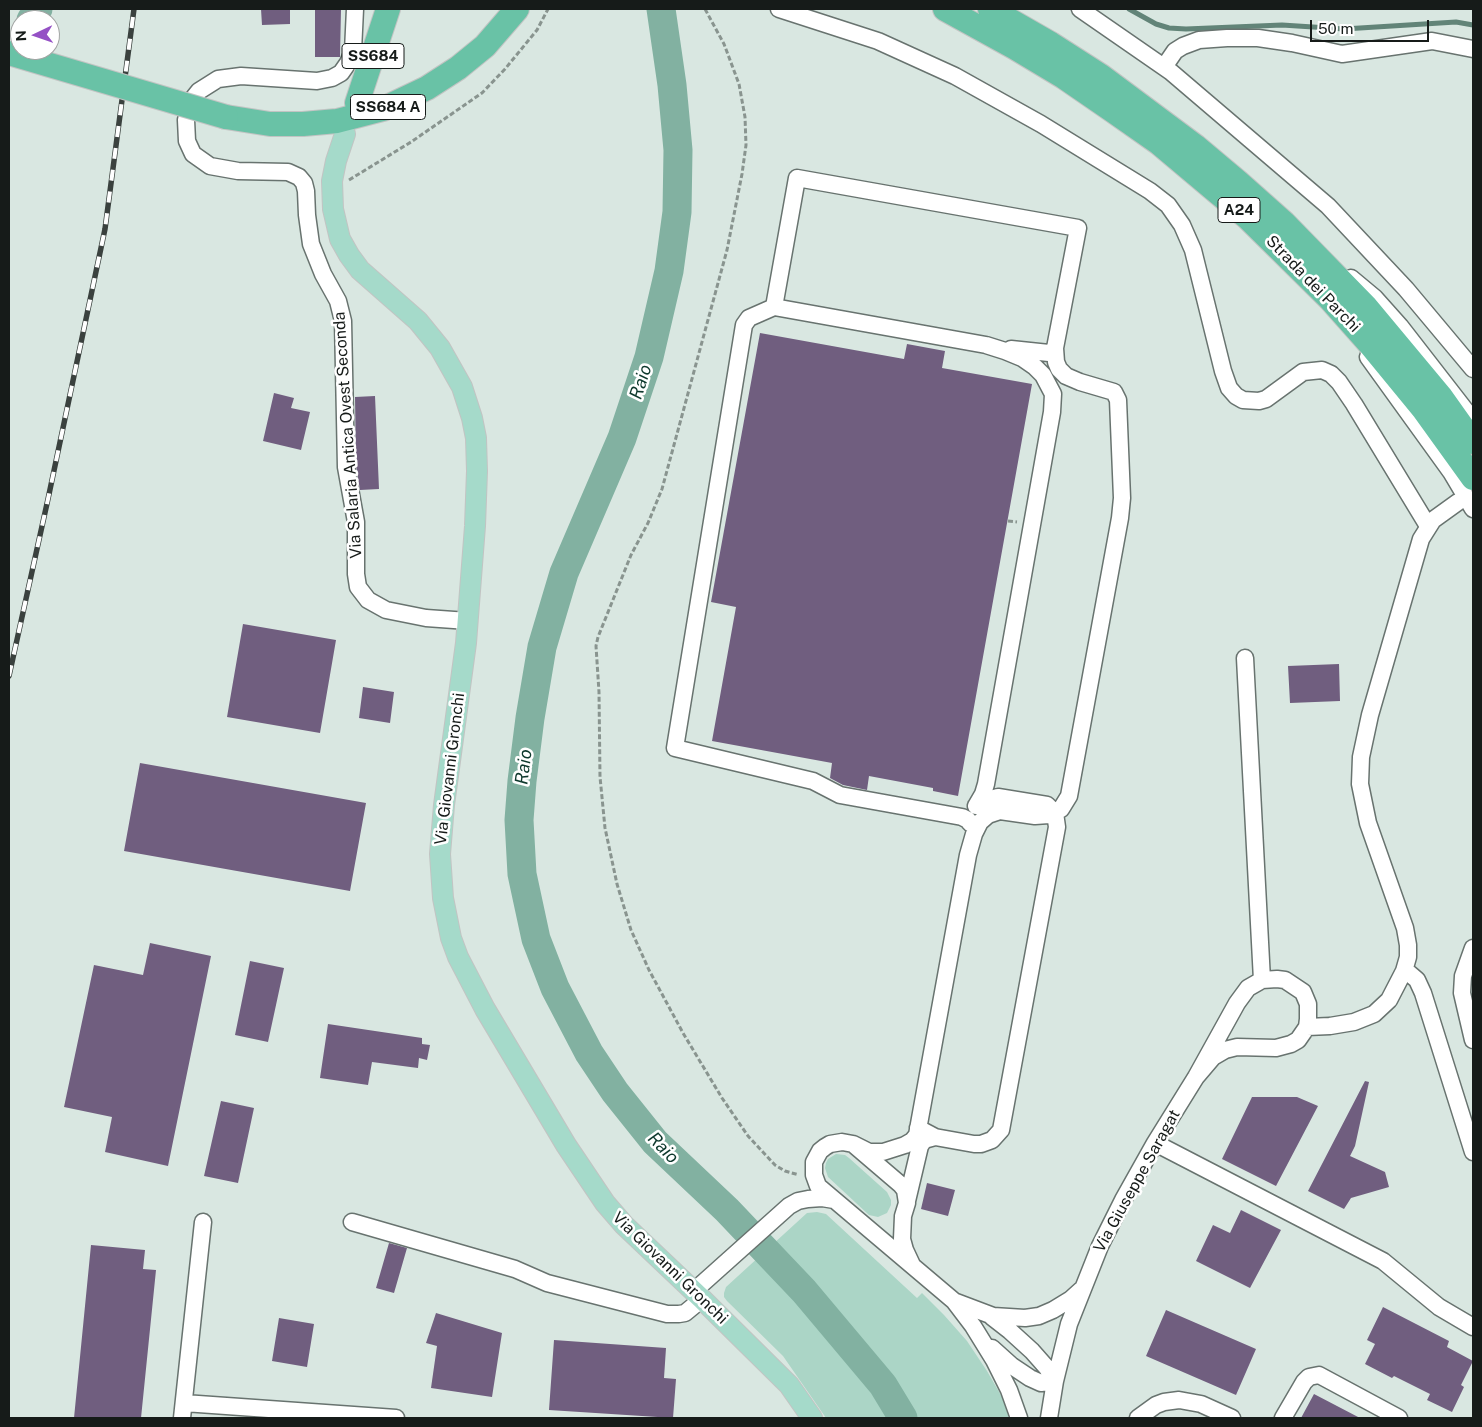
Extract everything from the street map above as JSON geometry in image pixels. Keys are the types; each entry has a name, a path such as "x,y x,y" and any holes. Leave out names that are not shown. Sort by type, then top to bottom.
{"highway":[{"name":"SS684","path":"357,103 388,9"},
{"name":"SS684 A","path":"9,53 226,117 270,124 303,124 337,121 383,109 428,88 466,62 498,32 517,9"},
{"name":"Strada dei Parchi","path":"945,9 1064,77 1159,143 1247,217 1330,299 1369,342 1424,410 1473,478"},
{"name":"Strada dei Parchi","path":"990,9 1101,76 1149,110 1203,152 1284,222 1366,306 1435,390 1473,442"}],"main road":[{"name":"Via Giovanni Gronchi","path":"344,134 334,166 332,191 334,220 340,239 349,255 367,278 409,312 433,338 458,378 470,408 476,438 477,471 468,620 441,832 440,854 443,898 451,938 468,979 587,1178 624,1225 698,1295 788,1385 812,1418"}],"street":[{"name":"Via Salaria Antica Ovest Seconda","path":"355,9 353,50 348,63 341,73 332,78 317,81 248,76 228,77 218,80 203,88 191,102 186,120 187,141 193,154 210,166 238,171 288,172 299,177 304,183 311,244 323,274 338,301 343,321 346,468 356,522 356,574 358,587 368,600 386,610 426,618 468,620"},
{"path":"779,9 878,41 955,76 1041,124 1150,191 1168,205 1182,225 1193,250 1223,371 1229,388 1236,396 1243,400 1259,401 1266,399 1304,372 1322,370 1331,374 1339,382 1359,412 1428,526"},
{"path":"1080,9 1164,67 1328,206 1406,289 1473,369"},
{"path":"1164,67 1175,52 1183,46 1199,40 1227,38 1267,39 1342,54 1432,41 1473,49"},
{"path":"774,307 797,178 1078,228 1056,348 1056,362 1062,373 1073,380 1114,392 1118,400 1122,498 1114,556 1072,788 1059,815 1000,1130 992,1140 981,1144 935,1137 918,1128"},
{"path":"1284,222 1375,298 1421,351 1473,420"},
{"path":"1330,299 1380,376 1446,464 1473,509"},
{"path":"970,823 962,817 837,794 813,781 675,748 744,325 749,318 774,307 986,345 1049,353 1053,352 1056,348"},
{"path":"968,855 972,812 983,794 986,784 1053,400 1050,387 1043,375 1035,367 1022,358 986,345"},
{"path":"1053,400 1062,391 1099,387"},
{"path":"1244,658 1262,980 1285,980 1302,992 1309,1011 1307,1027 1354,1022 1374,1014 1389,1000 1404,971 1408,957 1405,928 1368,823 1360,784 1361,757 1370,716 1416,552 1428,526 1458,502"},
{"path":"976,806 990,798 1010,798 1047,805 1059,815"},
{"path":"789,1206 811,1173 817,1156 830,1144 842,1142 853,1144 863,1150 873,1152 890,1150 912,1140 917,1134 968,855 974,834 980,822 994,812 1014,812 1044,816 1059,815"},
{"path":"1473,948 1463,976 1462,993 1473,1040"},
{"path":"1404,971 1417,980 1423,993 1473,1152"},
{"name":"Via Giuseppe Saragat","path":"1049,1418 1055,1381 1066,1336 1082,1288 1100,1246 1123,1200 1242,995 1254,983 1262,980"},
{"name":"Via Giuseppe Saragat","path":"1196,1077 1214,1057 1224,1050 1237,1047 1284,1046 1298,1040 1307,1027"},
{"path":"918,1128 919,1149"},
{"path":"866,1228 884,1230 894,1224 905,1210 919,1149 924,1140 935,1137"},
{"path":"1156,1143 1383,1261 1439,1308 1473,1327"},
{"path":"853,1144 905,1190 902,1239 912,1265"},
{"path":"811,1173 818,1186 866,1228 978,1319 997,1352 1024,1375 1041,1383 1055,1381 1044,1365 1016,1335 1000,1322 978,1319"},
{"path":"352,1222 515,1269 547,1282 667,1314 679,1314 685,1313 718,1270 789,1206 798,1201 808,1199 834,1200"},
{"path":"203,1222 183,1410 396,1418"},
{"name":"Via Giuseppe Saragat","path":"978,1319 1039,1316 1064,1303 1082,1288"},
{"path":"978,1319 1019,1418"},
{"path":"1283,1418 1304,1382 1309,1377 1319,1375 1399,1418"},
{"path":"1138,1418 1156,1405 1179,1400 1201,1404 1232,1418"}],"path":[{"path":"332,191 411,142 482,92 506,70 537,30 548,9"},
{"path":"705,9 724,44 739,84 745,117 746,145 727,250 662,489 648,523 631,555 598,637 596,646 599,692 600,778 605,828 617,884 631,930 649,970 683,1033 722,1098 748,1136 775,1165 785,1171 811,1173"}],"green space":[{"path":"836,1154 845,1155 887,1192 891,1205 887,1213 878,1217 869,1215 828,1177 825,1168 826,1163 828,1159"},
{"path":"817,1212 826,1214 917,1298 922,1293 944,1315 967,1341 987,1371 1002,1397 1009,1418 826,1418 783,1356 724,1297 726,1287 807,1213"}],"building":[{"path":"261,9 290,9 290,24 262,25"},
{"path":"315,9 341,9 340,57 315,57"},
{"path":"760,333 904,359 907,344 945,351 942,368 1032,384 958,796 933,791 933,788 869,776 867,790 843,785 830,778 832,763 712,741 736,607 711,602"},
{"path":"274,393 294,398 291,408 310,412 301,450 263,441"},
{"path":"375,396 379,489 360,490 356,466 355,397"},
{"path":"243,624 336,640 320,733 227,717"},
{"path":"1339,664 1340,701 1290,703 1288,666"},
{"path":"363,687 394,692 390,723 359,718"},
{"path":"140,763 366,803 350,891 124,851"},
{"path":"150,943 211,956 168,1166 105,1152 112,1117 64,1107 94,965 143,975"},
{"path":"250,961 284,968 268,1042 235,1035"},
{"path":"328,1024 422,1038 422,1044 430,1045 427,1060 419,1058 418,1068 372,1062 368,1085 320,1078"},
{"path":"1365,1081 1369,1082 1355,1146 1350,1156 1385,1172 1389,1187 1351,1198 1344,1209 1308,1191"},
{"path":"1252,1097 1297,1097 1318,1106 1276,1186 1222,1159"},
{"path":"221,1101 254,1108 238,1183 204,1176"},
{"path":"927,1183 955,1190 948,1216 921,1209"},
{"path":"1241,1210 1281,1230 1250,1288 1196,1261 1213,1225 1230,1233"},
{"path":"389,1243 407,1248 394,1293 376,1288"},
{"path":"91,1245 145,1250 143,1269 156,1270 141,1418 74,1418"},
{"path":"1383,1307 1449,1341 1447,1347 1473,1361 1461,1385 1464,1387 1452,1412 1427,1400 1430,1394 1365,1364 1375,1344 1367,1340"},
{"path":"1166,1310 1256,1349 1236,1395 1146,1356"},
{"path":"436,1313 502,1333 492,1397 431,1388 437,1346 426,1343"},
{"path":"279,1318 314,1324 307,1367 272,1361"},
{"path":"554,1340 666,1348 664,1378 676,1379 673,1418 549,1410"},
{"path":"1314,1394 1360,1418 1301,1418"}],"waterway":[{"name":"Raio","path":"661,9 672,85 678,150 677,212 669,271 649,357 622,438 564,573 542,647 522,781 519,820 522,874 536,939 555,988 589,1053 615,1092 655,1142 727,1210 804,1291 883,1385 903,1418"},
{"path":"1129,9 1156,24 1169,28 1186,29 1282,25 1344,29 1456,22 1473,25"}],"railway":[{"path":"9,676 105,229 134,9"}]}
